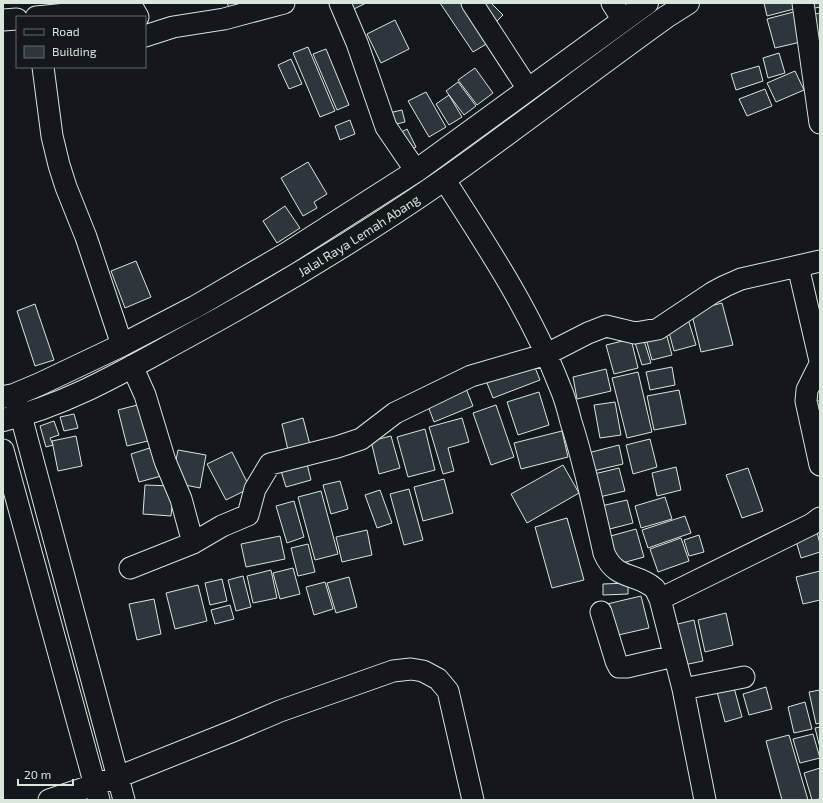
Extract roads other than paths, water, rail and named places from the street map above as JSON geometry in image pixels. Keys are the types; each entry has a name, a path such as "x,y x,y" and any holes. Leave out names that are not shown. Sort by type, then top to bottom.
{"highway":[{"name":"Jalal Raya Lemah Abang","path":"8,396 40,384 122,345 196,307 280,258 416,171 528,89 617,11 647,3"},
{"name":"Jalal Raya Lemah Abang","path":"12,418 72,397 250,303 378,224 444,179 660,21 688,3"}],"street":[{"path":"146,36 173,27 224,19 284,3"},
{"path":"340,3 357,43 386,126 416,171"},
{"path":"472,3 528,89"},
{"path":"803,3 817,86 820,123"},
{"path":"46,16 128,8 134,10 137,16"},
{"path":"3,20 16,19"},
{"path":"43,68 52,136 59,165 86,237 122,345"},
{"path":"444,179 492,253 525,310 547,354 561,389 574,430 588,480 604,553 608,564 621,573 645,582 655,589 660,599 683,689 705,800"},
{"path":"130,568 193,543 222,526 248,515 255,489 270,464 338,448 361,439 394,413 471,376 547,354 588,333 606,326 635,333 658,329 712,293 741,279 820,261"},
{"path":"798,266 820,361"},
{"path":"820,364 807,390 806,401 820,465"},
{"path":"132,366 145,395 166,461 181,499 193,543"},
{"path":"8,396 12,418 90,675 124,800"},
{"path":"3,450 97,792"},
{"path":"660,599 812,524 820,518"},
{"path":"602,612 616,661 620,667 627,667 674,656"},
{"path":"49,800 97,792 118,778 280,711 393,671 411,669 423,671 438,679 448,690 473,800"},
{"path":"683,689 744,677"}]}
